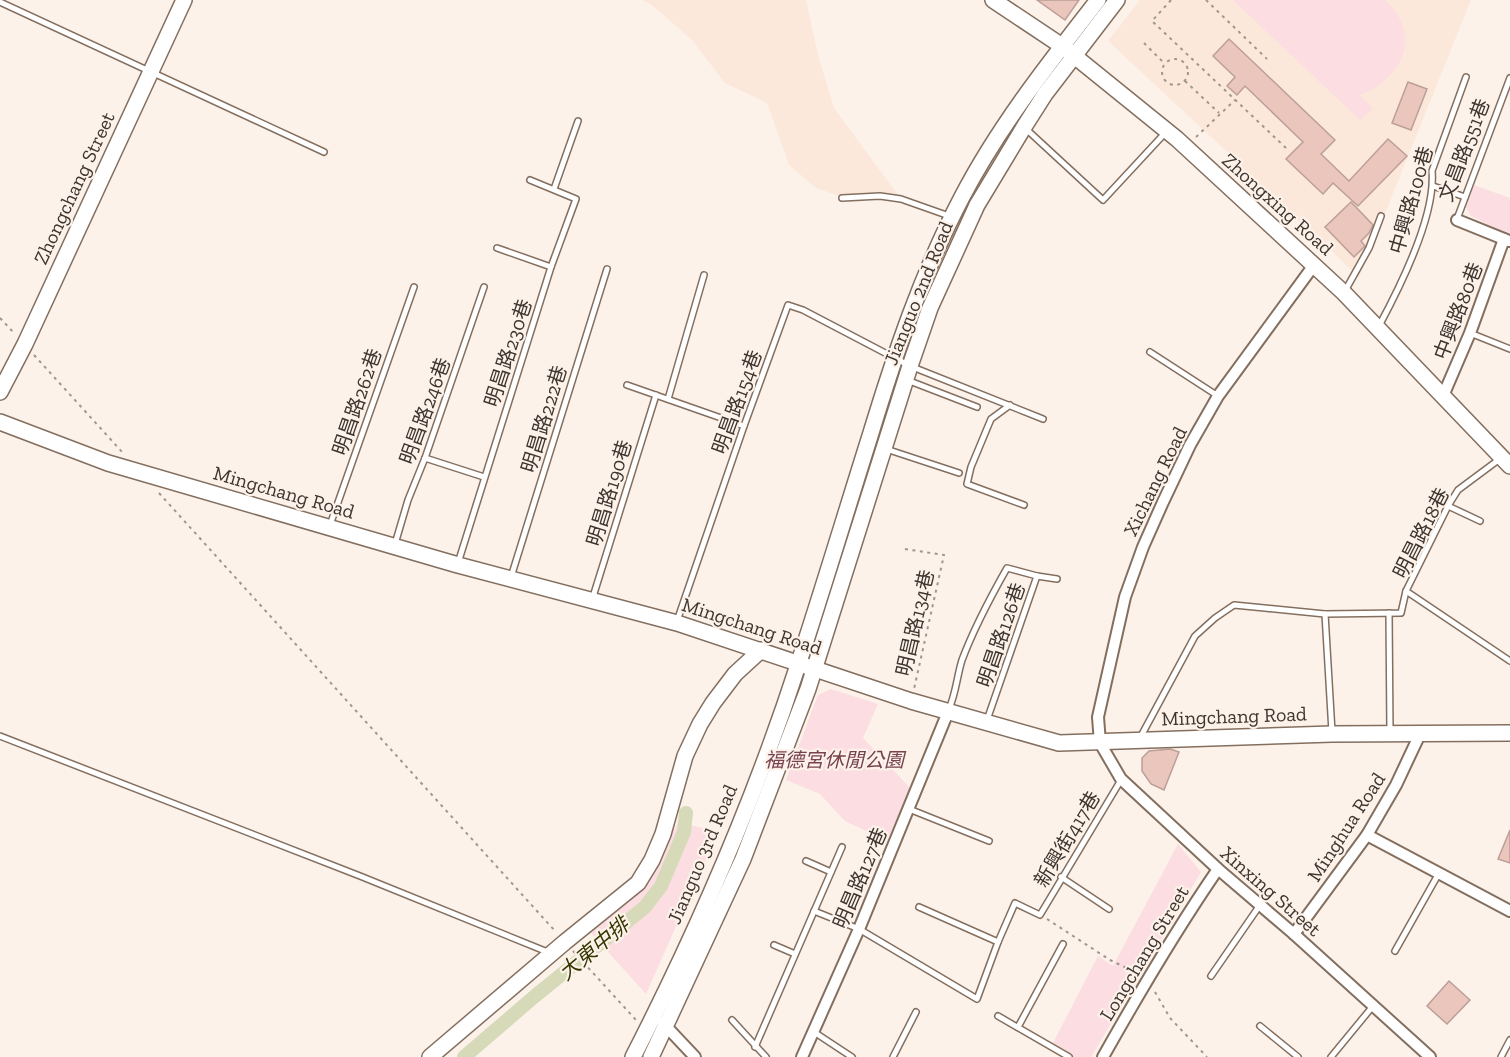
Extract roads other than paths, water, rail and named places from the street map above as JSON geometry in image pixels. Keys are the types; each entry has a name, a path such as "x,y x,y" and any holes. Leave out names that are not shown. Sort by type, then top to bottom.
{"street":[{"name":"Zhongchang Street","path":"0,392 25,344 184,0"},
{"name":"Zhongxing Road","path":"993,0 1062,46 1186,148 1344,293 1506,462"},
{"name":"Jianguo 2nd Road","path":"799,663 915,298 962,196 1004,127 1098,0"},
{"name":"Jianguo 2nd Road","path":"814,669 930,308 977,205 1024,127 1045,94 1117,0"},
{"name":"文昌路551巷","path":"1456,220 1507,240"},
{"name":"中興路80巷","path":"1443,396 1507,240"},
{"name":"Xichang Road","path":"1100,742 1098,717 1125,597 1143,547 1172,482 1218,396 1314,265"},
{"name":"Mingchang Road","path":"0,422 108,464 458,565 677,623 911,701 1059,743 1332,735 1510,733"},
{"path":"430,1057 551,953 638,883 652,860 663,834 685,756 700,724 735,674 761,650"},
{"name":"Jianguo 3rd Road","path":"651,1057 660,1021 727,858 799,663"},
{"name":"Jianguo 3rd Road","path":"633,1057 645,1034 660,1021 743,860 814,669"},
{"name":"明昌路127巷","path":"802,1057 909,809 948,712"},
{"name":"Minghua Road","path":"1294,934 1367,835 1396,785 1420,734"},
{"name":"Xinxing Street","path":"1100,742 1121,779 1218,869 1430,1057"},
{"path":"1367,835 1510,911"},
{"name":"Longchang Street","path":"1103,1057 1180,924 1218,869"},
{"path":"660,1021 695,1057"}],"lane":[{"path":"0,3 150,74 324,152"},
{"name":"中興路100巷","path":"1378,328 1416,249 1433,186 1432,171 1466,77"},
{"name":"文昌路551巷","path":"1456,220 1510,78"},
{"path":"554,189 578,121"},
{"path":"1024,127 1102,200 1167,131"},
{"name":"明昌路230巷","path":"458,565 551,267 576,199 530,180"},
{"path":"1433,186 1465,197"},
{"path":"842,198 880,196 901,199 952,217"},
{"path":"1344,293 1369,248 1381,216"},
{"path":"497,248 551,267"},
{"name":"明昌路222巷","path":"511,579 607,269"},
{"path":"668,399 704,275"},
{"name":"明昌路262巷","path":"329,526 414,287"},
{"name":"明昌路246巷","path":"395,545 408,500 425,458 484,287"},
{"name":"明昌路154巷","path":"677,623 788,305 803,310 895,357"},
{"path":"1470,333 1510,349"},
{"path":"1150,352 1218,396"},
{"path":"895,357 908,373 976,407"},
{"path":"908,373 1010,405 1043,419"},
{"path":"627,386 744,426"},
{"name":"明昌路190巷","path":"591,601 656,395"},
{"path":"1010,405 991,419 971,467 967,484 1024,505"},
{"path":"885,449 959,473"},
{"path":"425,458 484,477"},
{"name":"明昌路18巷","path":"1506,462 1458,490 1406,591 1510,661"},
{"path":"1448,506 1480,521"},
{"path":"948,712 955,696 962,662 985,605 1007,568 1037,576"},
{"name":"明昌路126巷","path":"986,722 1037,576 1057,579"},
{"path":"1139,740 1196,636 1234,605 1325,614 1401,613 1406,591"},
{"path":"1389,613 1390,735"},
{"path":"1325,614 1332,735"},
{"path":"0,736 551,953"},
{"name":"新興街417巷","path":"998,942 1015,903 1040,915 1121,779"},
{"path":"909,809 989,841"},
{"path":"755,1047 842,847"},
{"path":"806,861 831,872"},
{"path":"1395,951 1439,873"},
{"path":"1061,877 1109,909"},
{"path":"1211,976 1260,905"},
{"path":"814,911 858,929 977,999 998,942 920,908"},
{"path":"1018,1027 1063,944"},
{"path":"774,945 795,954"},
{"path":"1331,1057 1372,1006"},
{"path":"893,1057 916,1012"},
{"path":"998,1016 1069,1057"},
{"path":"732,1020 766,1057"},
{"path":"1260,1026 1298,1057"},
{"path":"814,1032 852,1057"},
{"path":"1501,1057 1510,1040"}],"waterway":[{"name":"大東中排","path":"464,1057 645,907 661,886 684,832 686,813"}],"park label":[{"name":"福德宮休閒公園","path":"834,760"}]}
